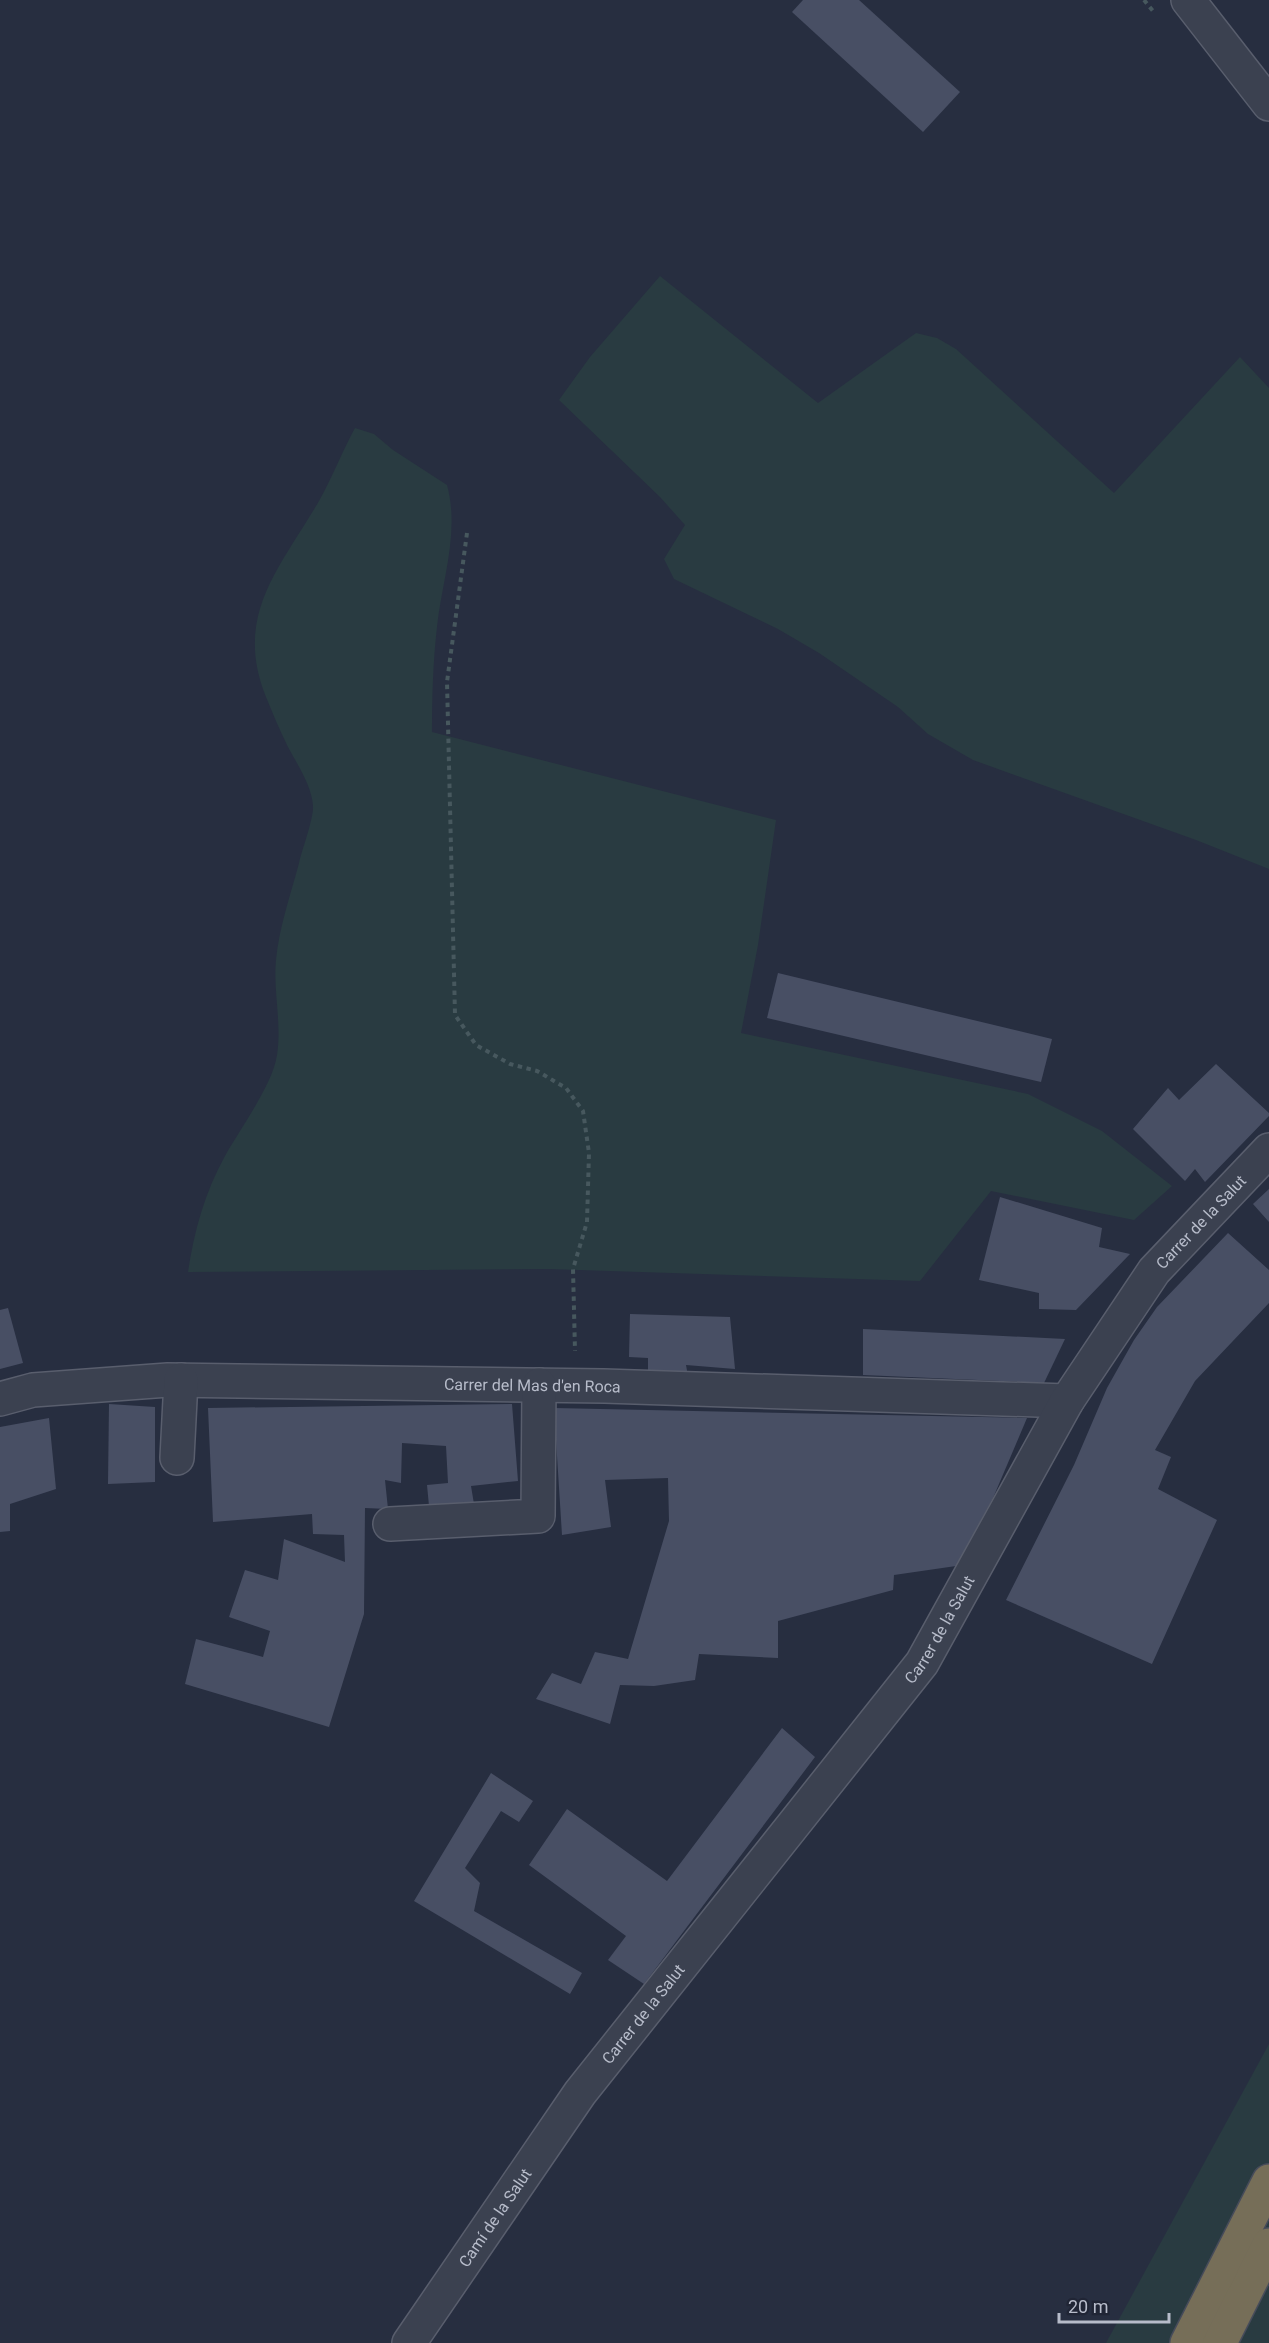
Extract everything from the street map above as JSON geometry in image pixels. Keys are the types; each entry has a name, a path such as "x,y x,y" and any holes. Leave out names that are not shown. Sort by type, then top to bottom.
{"highway":[{"path":"1187,2343 1269,2181"},
{"path":"1220,2343 1269,2245"}],"street":[{"path":"1188,0 1269,104"},
{"name":"Carrer de la Salut","path":"580,2093 922,1663 1067,1401 1154,1271 1269,1150"},
{"path":"177,1458 181,1380"},
{"name":"Carrer del Mas d'en Roca","path":"0,1399 33,1390 181,1380 575,1385 1067,1401"},
{"path":"390,1524 538,1516 539,1385"},
{"name":"Camí de la Salut","path":"409,2343 580,2093"}],"path":[{"path":"467,533 447,682 455,1015 476,1045 510,1064 537,1071 566,1088 583,1111 589,1153 587,1222 573,1269 575,1385"}],"shaded area":[{"path":"660,276 818,403 916,333 937,338 956,349 1114,493 1240,357 1269,388 1269,869 1196,840 973,760 928,734 898,707 819,653 778,629 674,579 664,559 685,525 660,497 559,400 590,357"},
{"path":"355,428 374,434 393,450 447,485 451,503 451,538 439,609 433,680 432,732 776,820 758,945 741,1033 1028,1094 1102,1131 1172,1186 1134,1220 991,1191 920,1281 548,1269 188,1272 197,1227 206,1198 225,1156 263,1093 274,1067 278,1043 275,972 278,948 313,811 307,783 266,697 257,668 255,641 258,617 276,571 319,501"},
{"path":"1269,2044 1269,2343 1106,2343"}],"building":[{"path":"803,0 859,0 960,92 923,132 792,12"},
{"path":"778,973 1052,1039 1041,1082 767,1018"},
{"path":"1216,1064 1269,1113 1269,1116 1205,1182 1195,1169 1185,1181 1133,1129 1168,1088 1179,1100"},
{"path":"1269,1189 1269,1222 1253,1204"},
{"path":"1000,1197 1102,1228 1099,1247 1130,1254 1076,1310 1039,1309 1039,1293 979,1280"},
{"path":"1228,1233 1269,1270 1269,1303 1195,1381 1155,1450 1171,1457 1158,1489 1217,1520 1152,1664 1006,1600 1074,1465 1107,1388 1134,1340 1157,1307"},
{"path":"8,1308 23,1363 0,1369 0,1310"},
{"path":"630,1314 730,1317 735,1369 686,1365 688,1376 648,1374 648,1358 629,1357"},
{"path":"863,1329 1065,1339 1044,1383 863,1375"},
{"path":"109,1404 155,1407 155,1482 108,1484"},
{"path":"512,1404 518,1481 471,1486 474,1504 429,1506 427,1485 448,1483 446,1446 402,1443 401,1483 385,1480 388,1509 365,1508 364,1614 329,1727 185,1684 196,1639 263,1657 270,1631 229,1617 245,1570 278,1580 284,1539 345,1562 344,1535 313,1534 312,1514 213,1522 208,1408"},
{"path":"554,1408 1027,1418 993,1498 956,1566 894,1575 893,1590 778,1621 778,1658 699,1654 695,1680 654,1686 620,1685 610,1724 536,1699 552,1673 581,1684 595,1652 628,1659 669,1521 668,1478 605,1480 611,1527 562,1535"},
{"path":"49,1418 56,1489 10,1504 10,1531 0,1532 0,1427"},
{"path":"782,1728 815,1757 644,1984 608,1960 626,1936 529,1865 567,1809 667,1881"},
{"path":"491,1773 533,1801 519,1822 501,1811 465,1868 480,1883 474,1911 582,1973 570,1994 414,1901"}]}
